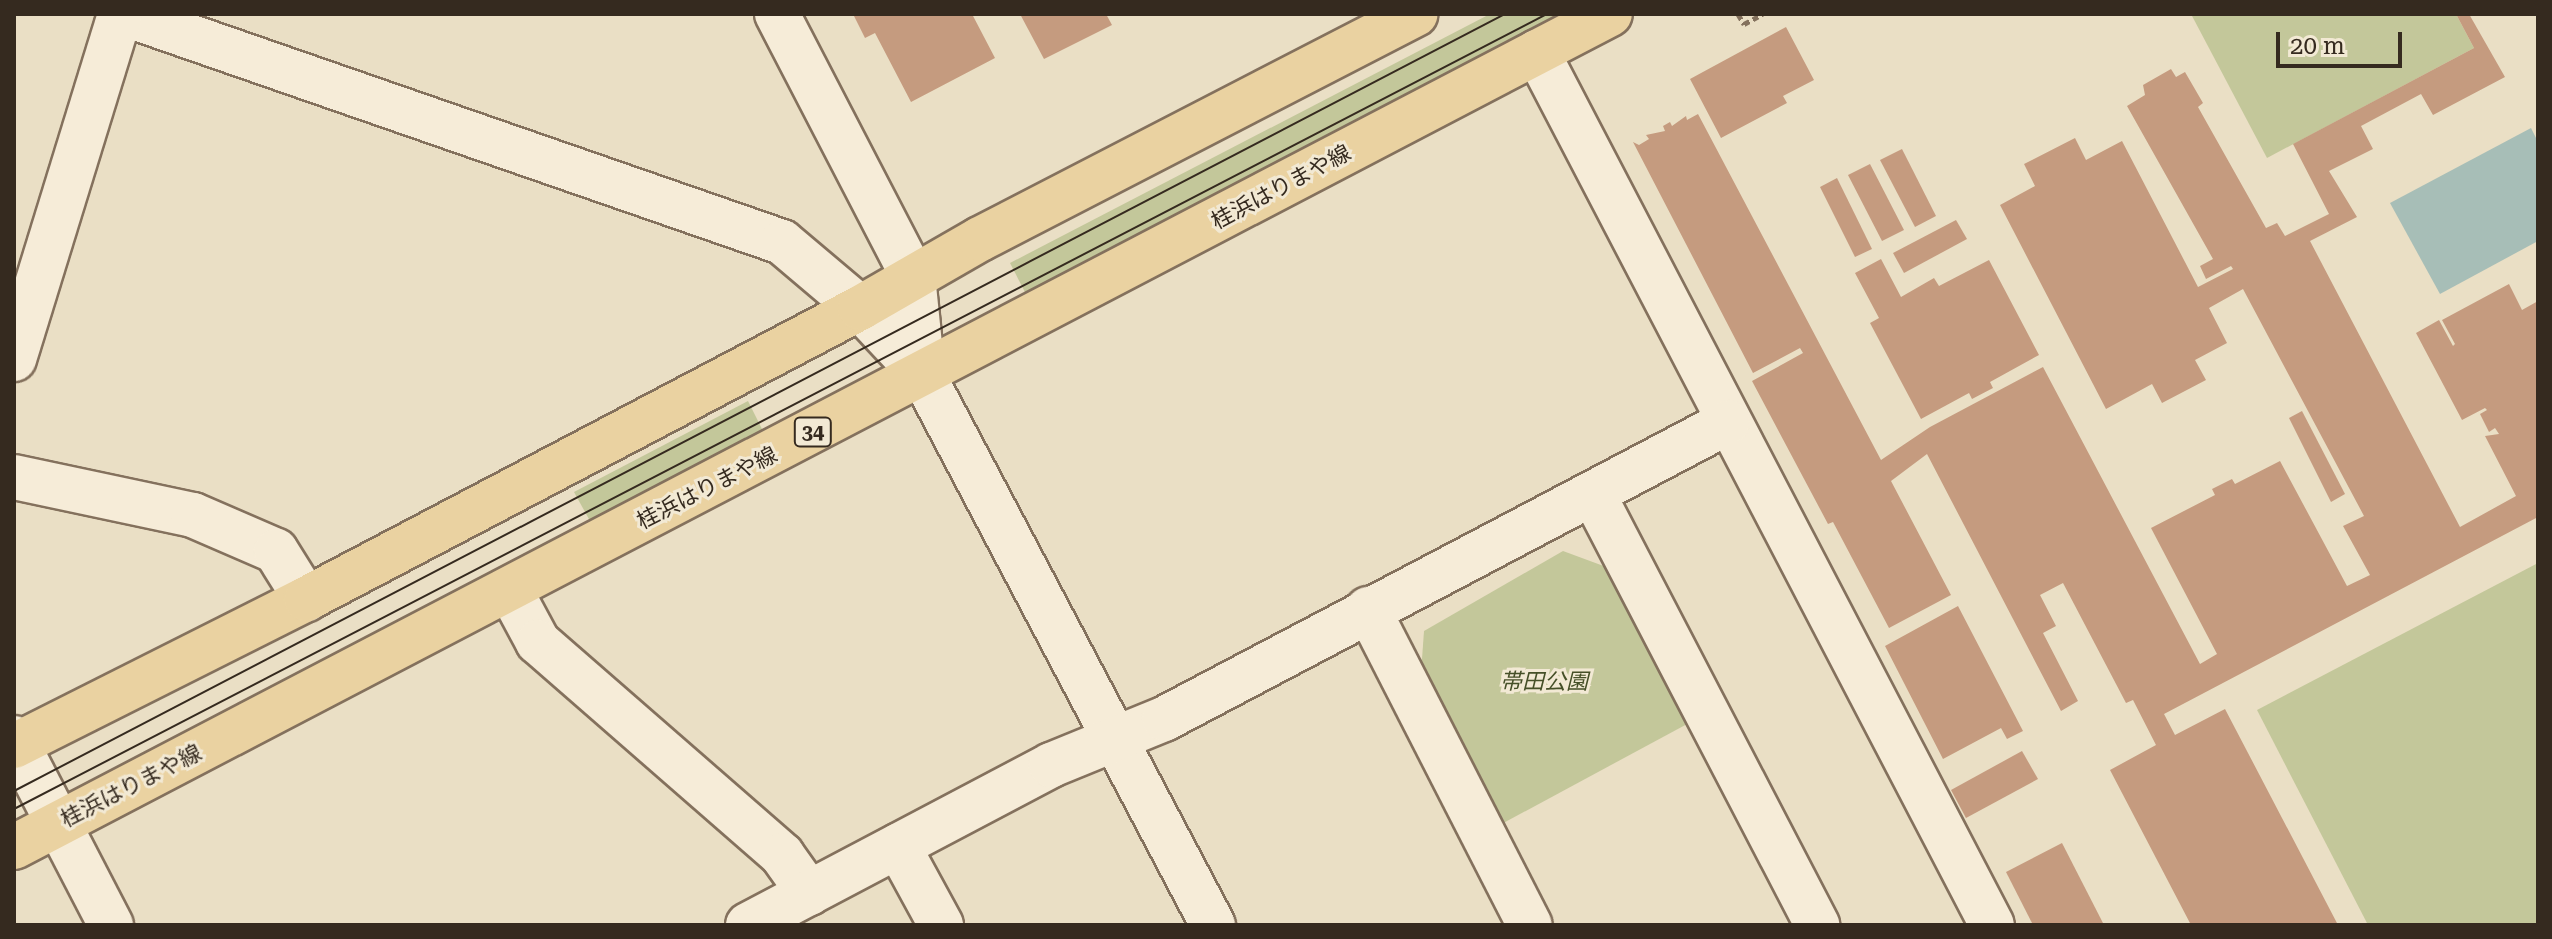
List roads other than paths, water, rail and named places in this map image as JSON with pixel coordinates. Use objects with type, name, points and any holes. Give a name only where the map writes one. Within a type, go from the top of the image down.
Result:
[{"type":"main road","points":[[15,743],[306,599],[860,308],[913,276],[1415,14]]},
{"type":"main road","name":"桂浜はりまや線","points":[[14,847],[1610,14]]},
{"type":"street","points":[[14,359],[122,14],[782,242],[860,308],[923,375],[1213,925]]},
{"type":"street","points":[[777,14],[913,276],[923,375]]},
{"type":"street","points":[[1537,52],[1992,925]]},
{"type":"street","points":[[748,925],[1051,765],[1164,719],[1728,422]]},
{"type":"street","points":[[14,477],[193,515],[276,551],[306,599]]},
{"type":"street","points":[[1593,494],[1817,925]]},
{"type":"street","points":[[510,590],[538,642],[782,855],[809,893]]},
{"type":"street","points":[[1368,609],[1530,925]]},
{"type":"street","points":[[15,743],[111,925]]},
{"type":"street","points":[[898,846],[941,925]]},
{"type":"water","points":[[2531,128],[2538,142],[2538,241],[2440,294],[2390,203]]},
{"type":"tram line","points":[[14,791],[1505,14]]},
{"type":"tram line","points":[[14,809],[1547,14]]},
{"type":"park label","name":"帯田公園","points":[[1544,682]]}]
